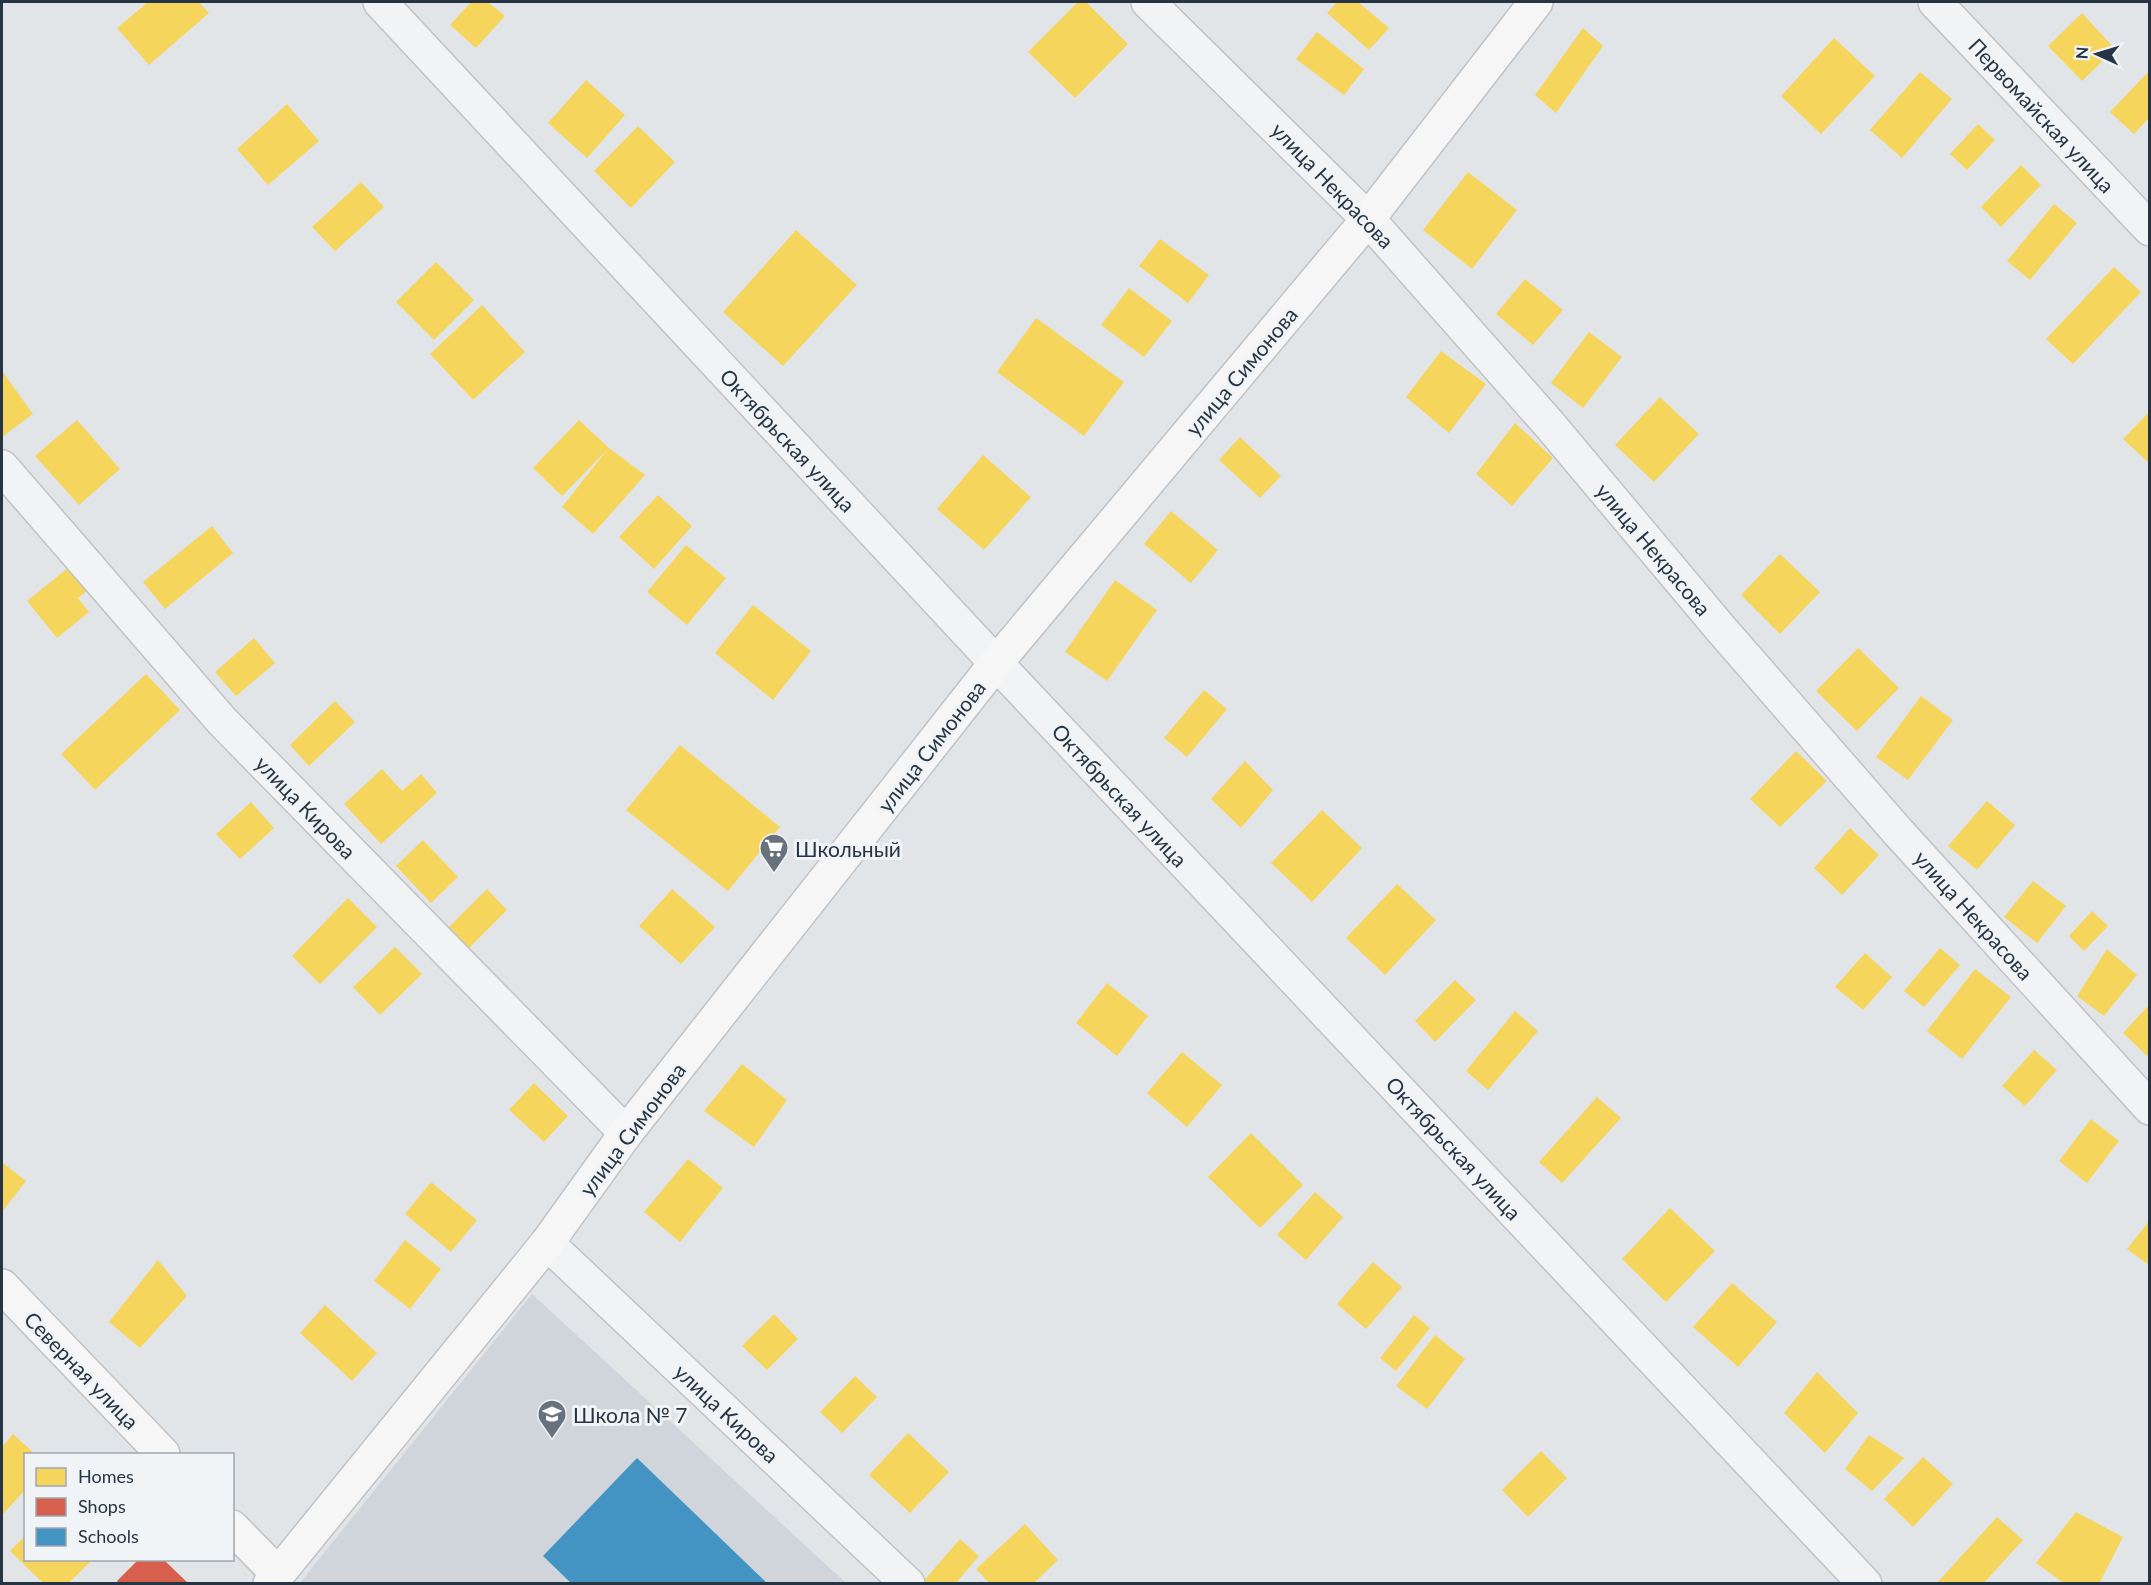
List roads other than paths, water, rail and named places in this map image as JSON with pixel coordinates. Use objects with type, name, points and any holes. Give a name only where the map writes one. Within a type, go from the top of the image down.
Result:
[{"type":"street","name":"Октябрьская улица","points":[[380,2],[996,663],[1865,1584]]},
{"type":"street","name":"улица Некрасова","points":[[1148,2],[1368,219],[1549,424],[1721,629],[1892,825],[2150,1108]]},
{"type":"street","name":"улица Симонова","points":[[274,1579],[547,1243],[626,1133],[996,663],[1368,219],[1536,2]]},
{"type":"street","name":"Первомайская улица","points":[[1935,2],[2150,230]]},
{"type":"street","name":"улица Кирова","points":[[2,467],[222,721],[626,1133]]},
{"type":"street","name":"улица Кирова","points":[[547,1243],[908,1584]]},
{"type":"street","name":"Северная улица","points":[[2,1286],[162,1453]]},
{"type":"street","points":[[234,1529],[274,1579]]},
{"type":"place","name":"Школьный","points":[[774,874]]},
{"type":"place","name":"Школа № 7","points":[[552,1440]]}]
